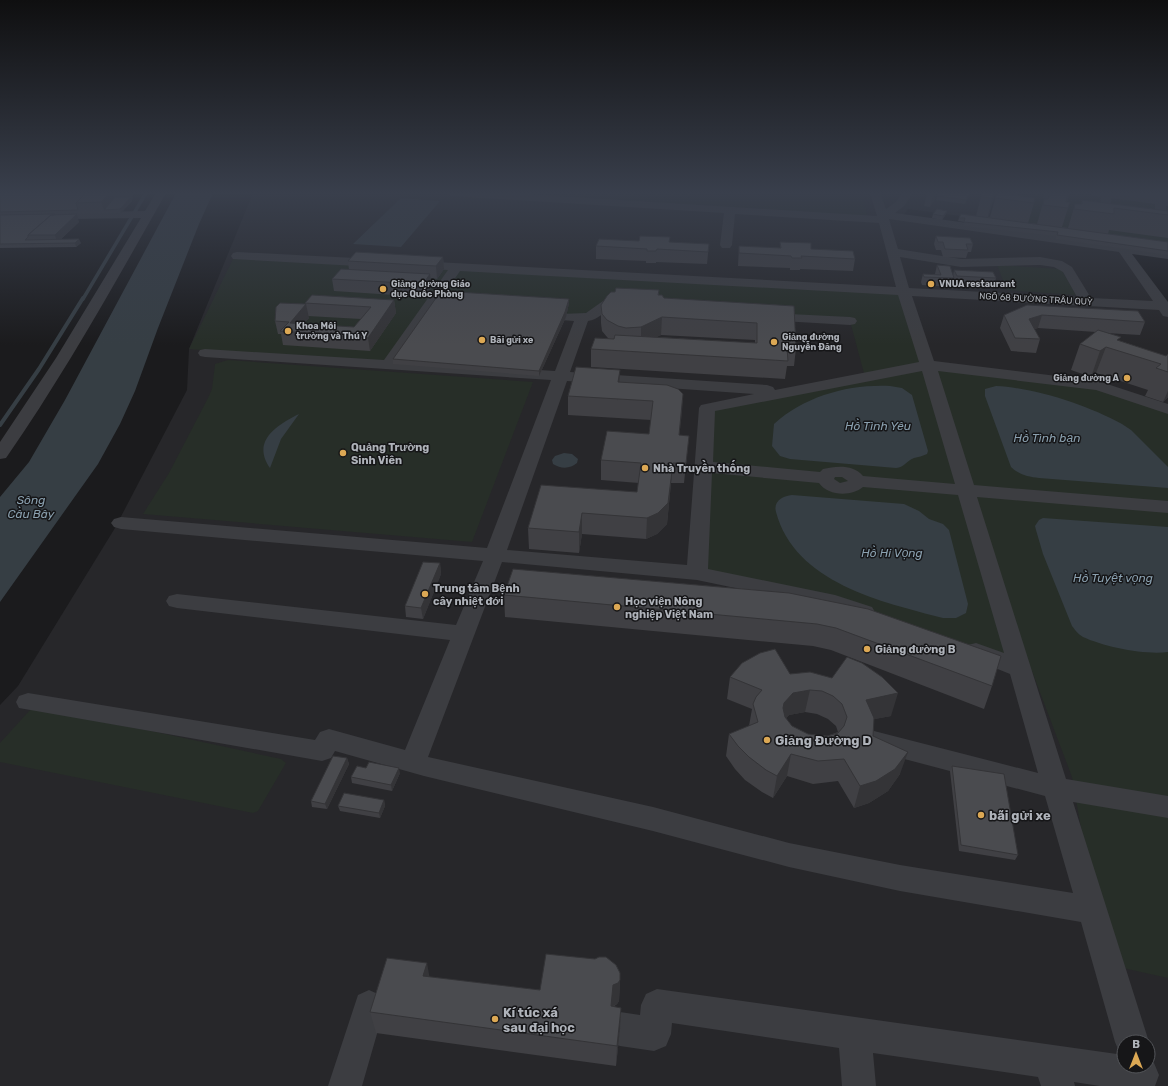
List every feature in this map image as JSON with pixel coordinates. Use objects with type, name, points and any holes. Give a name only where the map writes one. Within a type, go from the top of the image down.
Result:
[{"type":"street","points":[[0,454],[54,375],[129,244]]},
{"type":"street","points":[[891,244],[904,292],[928,365],[1130,1034]]},
{"type":"street","points":[[1082,244],[1168,255]]},
{"type":"street","points":[[1123,249],[1155,285],[1166,308]]},
{"type":"street","points":[[894,252],[961,263],[1040,261],[1058,264],[1068,270],[1086,301]]},
{"type":"street","points":[[238,256],[387,264]]},
{"type":"street","name":"NGÕ 68 ĐƯỜNG TRÂU QUỲ","points":[[402,264],[1086,301],[1166,308]]},
{"type":"street","points":[[388,365],[457,267]]},
{"type":"street","points":[[413,763],[495,555],[560,376],[574,317],[595,315],[608,304],[640,294],[644,277]]},
{"type":"street","points":[[759,316],[850,321]]},
{"type":"street","points":[[205,353],[795,391]]},
{"type":"street","points":[[696,573],[707,408],[928,365],[1098,386],[1168,408]]},
{"type":"street","points":[[703,467],[825,478],[829,473],[839,471],[851,474],[857,480],[1168,506]]},
{"type":"street","points":[[121,523],[696,573],[835,602],[886,619]]},
{"type":"street","points":[[177,601],[464,634]]},
{"type":"street","points":[[958,644],[1020,669]]},
{"type":"street","points":[[28,702],[322,751],[329,739],[413,763],[598,806],[789,855],[900,878],[1092,910]]},
{"type":"street","points":[[874,740],[1056,788],[1168,807]]},
{"type":"street","points":[[620,1029],[654,1034],[657,1005],[855,1034],[1055,1074],[1142,1076]]},
{"type":"street","points":[[346,1086],[369,1006]]},
{"type":"street","points":[[855,1034],[859,1086]]},
{"type":"shaded area","name":"Học viện Nông nghiệp Việt Nam","points":[[232,244],[1089,244],[1119,248],[1168,313],[1168,1086],[0,1086],[0,705],[18,686],[115,528],[187,390],[189,349]]},
{"type":"shaded area","points":[[235,255],[903,291],[928,365],[1098,386],[1168,409],[1168,978],[1105,964],[1072,777],[1032,671],[697,573],[707,408],[865,377],[850,321],[600,310],[566,317],[569,303],[393,364],[189,349]]},
{"type":"shaded area","points":[[997,265],[1061,269],[1076,295],[1007,290]]},
{"type":"shaded area","name":"Quảng Trường Sinh Viên","points":[[228,360],[533,382],[472,542],[143,514],[169,473],[208,398],[212,389],[215,364]]},
{"type":"shaded area","points":[[31,709],[151,731],[281,759],[286,763],[258,811],[253,813],[0,762],[0,743]]},
{"type":"water","name":"Sông Cầu Bây","points":[[149,244],[191,244],[135,391],[120,424],[98,464],[0,602],[0,497],[29,462],[65,400]]},
{"type":"water","points":[[353,244],[404,244],[401,247]]},
{"type":"water","name":"Hồ Tình Yêu","points":[[890,386],[902,388],[912,395],[928,451],[927,454],[914,458],[896,468],[790,459],[780,456],[772,446],[774,424],[799,406],[814,399],[843,390],[859,387]]},
{"type":"water","name":"Hồ Tình bạn","points":[[996,386],[1028,390],[1061,399],[1093,410],[1122,424],[1131,430],[1168,467],[1168,488],[1039,478],[1017,472],[1011,467],[985,396],[985,389]]},
{"type":"water","points":[[299,414],[281,439],[270,468],[263,450],[265,442],[275,429]]},
{"type":"water","points":[[564,453],[572,454],[578,459],[577,463],[565,468],[553,464],[552,460],[555,456]]},
{"type":"water","name":"Hồ Hi Vọng","points":[[792,495],[904,504],[919,511],[929,519],[943,524],[949,530],[968,604],[966,613],[956,618],[943,618],[919,612],[868,596],[844,586],[821,573],[802,556],[786,536],[776,512],[775,508],[777,502]]},
{"type":"water","name":"Hồ Tuyệt vọng","points":[[1043,518],[1168,527],[1168,652],[1158,653],[1136,651],[1113,647],[1092,641],[1083,637],[1077,632],[1072,626],[1043,554],[1035,526],[1039,520]]},
{"type":"building","points":[[597,244],[709,244],[708,252],[657,249],[656,251],[647,251],[647,249],[596,246]]},
{"type":"building","points":[[780,244],[811,244],[811,249],[853,251],[855,259],[801,256],[802,258],[792,258],[791,256],[739,253],[739,246],[781,248]]},
{"type":"building","points":[[943,244],[973,244],[966,244],[968,250],[945,249]]},
{"type":"building","points":[[1117,244],[1168,244],[1168,251]]},
{"type":"building","points":[[356,252],[443,257],[436,266],[348,261]]},
{"type":"building","points":[[937,265],[950,266],[954,278],[924,277],[923,274],[941,275]]},
{"type":"building","points":[[341,269],[430,274],[423,284],[332,279]]},
{"type":"building","points":[[954,270],[993,272],[996,278],[957,276]]},
{"type":"building","points":[[616,288],[659,290],[658,295],[662,295],[664,298],[794,306],[796,348],[787,348],[788,361],[591,349],[595,338],[614,339],[615,335],[757,343],[757,323],[662,317],[641,327],[626,328],[618,326],[607,320],[602,314],[601,305],[611,292],[615,292]]},
{"type":"building","name":"Bãi gửi xe","points":[[441,291],[569,299],[565,312],[539,371],[393,359]]},
{"type":"building","points":[[312,295],[394,300],[368,338],[280,331],[289,322],[275,321],[276,307],[280,303],[306,304],[290,323],[354,327],[371,307],[305,303]]},
{"type":"building","points":[[1027,305],[1138,311],[1145,322],[1042,315],[1029,319],[1040,339],[1015,338],[1004,315]]},
{"type":"building","points":[[1098,330],[1121,337],[1117,340],[1166,356],[1168,354],[1168,372],[1156,368],[1161,364],[1106,347],[1100,351],[1080,344]]},
{"type":"building","points":[[576,367],[620,370],[618,382],[667,385],[678,389],[683,394],[679,435],[689,436],[686,463],[673,463],[668,503],[658,513],[647,518],[582,513],[579,532],[528,528],[541,485],[637,492],[641,463],[601,460],[607,431],[649,434],[653,401],[568,396]]},
{"type":"building","points":[[423,562],[440,563],[421,608],[405,606]]},
{"type":"building","points":[[513,569],[789,593],[868,609],[1001,656],[992,686],[836,628],[817,624],[504,595]]},
{"type":"building","points":[[775,649],[790,674],[810,672],[832,678],[847,657],[862,663],[882,677],[898,693],[866,700],[874,718],[873,736],[908,752],[895,769],[876,781],[860,786],[844,759],[818,761],[791,754],[777,776],[766,770],[749,757],[729,734],[758,722],[753,704],[756,697],[762,690],[730,677],[742,663],[760,653]],"holes":[[[810,690],[822,691],[833,696],[842,704],[847,717],[844,726],[838,733],[827,736],[808,734],[792,726],[785,717],[783,708],[784,703],[793,693]]]},
{"type":"building","points":[[333,756],[347,758],[325,804],[311,801]]},
{"type":"building","points":[[369,762],[399,768],[391,785],[351,777],[357,766],[366,768]]},
{"type":"building","name":"bãi gửi xe","points":[[952,766],[1004,774],[1018,855],[961,845]]},
{"type":"building","points":[[344,793],[384,800],[379,813],[338,806]]},
{"type":"building","name":"Kí túc xá sau đại học","points":[[546,954],[595,959],[599,957],[606,957],[616,965],[620,973],[620,980],[618,983],[613,985],[611,1006],[621,1008],[617,1046],[370,1012],[387,958],[427,963],[423,976],[540,990]]},
{"type":"waterway","points":[[83,299],[116,244]]},
{"type":"waterway","points":[[0,425],[39,369],[83,298]]},
{"type":"place","name":"VNUA restaurant","points":[[931,284]]},
{"type":"place","name":"Giảng đường Giáo dục Quốc Phòng","points":[[383,289]]},
{"type":"place","name":"Khoa Môi trường và Thú Y","points":[[288,331]]},
{"type":"place","name":"Bãi gửi xe","points":[[482,340]]},
{"type":"place","name":"Giảng đường Nguyễn Đăng","points":[[774,342]]},
{"type":"place","name":"Giảng đường A","points":[[1127,378]]},
{"type":"place","name":"Quảng Trường Sinh Viên","points":[[343,453]]},
{"type":"place","name":"Nhà Truyền thống","points":[[645,468]]},
{"type":"place","name":"Trung tâm Bệnh cây nhiệt đới","points":[[425,594]]},
{"type":"place","name":"Học viện Nông nghiệp Việt Nam","points":[[617,607]]},
{"type":"place","name":"Giảng đường B","points":[[867,649]]},
{"type":"place","name":"Giảng Đường D","points":[[767,740]]},
{"type":"place","name":"bãi gửi xe","points":[[981,815]]},
{"type":"place","name":"Kí túc xá sau đại học","points":[[495,1019]]}]
